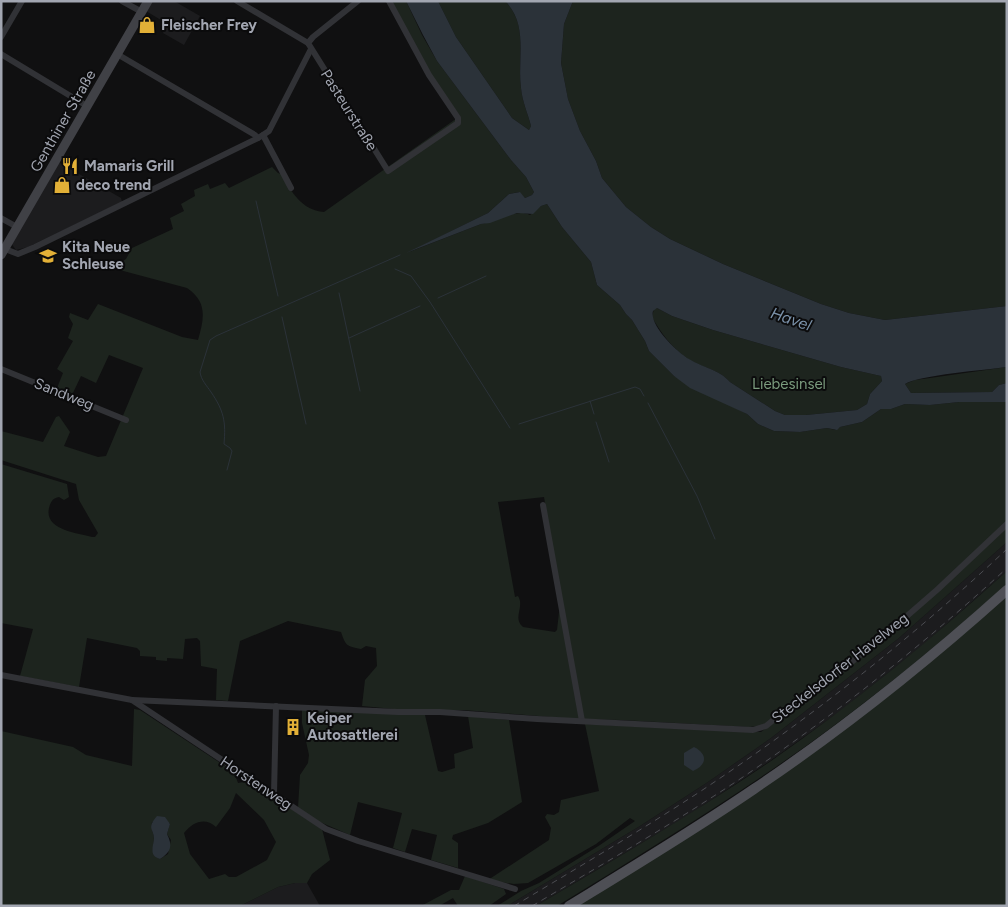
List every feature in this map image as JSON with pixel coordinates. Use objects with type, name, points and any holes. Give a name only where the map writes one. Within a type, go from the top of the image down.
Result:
[{"type":"main road","name":"Genthiner Straße","points":[[3,252],[148,1]]},
{"type":"main road","points":[[569,906],[707,820],[790,764],[894,686],[1007,590]]},
{"type":"street","points":[[1,37],[22,1]]},
{"type":"street","points":[[122,1],[142,12]]},
{"type":"street","points":[[237,1],[309,46]]},
{"type":"street","points":[[3,252],[18,254],[35,247],[261,137],[269,131],[313,37],[358,1]]},
{"type":"street","name":"Pasteurstraße","points":[[309,46],[386,171],[391,171],[459,121],[428,75],[389,1]]},
{"type":"street","points":[[1,54],[88,106]]},
{"type":"street","points":[[118,54],[261,137],[290,188]]},
{"type":"street","points":[[1,218],[17,227]]},
{"type":"street","name":"Sandweg","points":[[1,369],[126,420]]},
{"type":"street","points":[[543,505],[582,721]]},
{"type":"street","name":"Steckelsdorfer Havelweg","points":[[132,700],[398,712],[440,712],[753,730],[766,726],[804,695],[837,674],[938,589],[1007,524]]},
{"type":"street","name":"Horstenweg","points":[[1,675],[132,700],[326,829],[358,841],[514,889]]},
{"type":"street","points":[[274,794],[276,706]]},
{"type":"shaded area","points":[[151,1],[174,1],[200,16],[184,45],[163,33],[166,27],[169,29],[171,26],[146,11]]},
{"type":"shaded area","points":[[58,162],[121,198],[122,202],[28,247],[16,250],[11,243]]},
{"type":"shaded area","points":[[1007,542],[1007,571],[923,645],[842,710],[689,815],[536,906],[507,906],[640,826],[771,738],[899,638]]},
{"type":"shaded area","points":[[295,883],[307,883],[320,906],[240,906],[278,887]]},
{"type":"green space","points":[[390,1],[406,1],[437,61],[511,160],[526,177],[534,192],[525,198],[519,192],[509,194],[488,213],[409,252],[512,214],[524,213],[530,215],[541,206],[547,204],[562,227],[591,262],[597,285],[620,305],[632,320],[649,351],[674,376],[747,414],[758,424],[774,431],[800,432],[827,428],[835,430],[862,422],[881,409],[891,409],[905,404],[1007,402],[1007,542],[899,638],[771,738],[640,826],[507,906],[497,906],[521,891],[539,883],[635,821],[630,818],[596,844],[528,883],[514,884],[488,880],[549,840],[551,828],[545,817],[547,814],[554,815],[559,812],[561,800],[599,791],[585,724],[761,732],[802,699],[831,682],[892,632],[767,723],[749,727],[575,719],[463,710],[404,710],[362,706],[365,680],[377,666],[376,648],[366,646],[361,649],[352,647],[347,645],[341,632],[288,621],[240,641],[228,701],[216,700],[217,669],[201,666],[200,641],[197,638],[185,639],[183,659],[167,658],[167,661],[156,660],[156,657],[140,656],[140,651],[137,648],[87,638],[79,687],[20,676],[33,629],[1,623],[1,464],[67,484],[69,497],[64,500],[57,497],[51,503],[49,515],[52,521],[56,526],[78,534],[95,537],[98,533],[79,500],[76,484],[1,460],[1,431],[43,442],[56,417],[59,416],[70,432],[64,446],[98,457],[106,456],[143,368],[109,355],[96,383],[81,376],[72,395],[57,388],[63,373],[57,369],[73,341],[68,338],[73,324],[69,317],[70,313],[88,320],[98,304],[182,337],[198,340],[203,311],[194,293],[187,288],[114,267],[126,259],[132,248],[173,229],[170,218],[184,211],[181,204],[195,196],[194,190],[208,184],[210,189],[225,183],[229,188],[272,167],[281,174],[293,193],[303,204],[316,211],[324,212],[460,116],[432,77]],"holes":[[[544,497],[561,595],[557,630],[555,632],[523,627],[520,624],[518,616],[520,600],[518,596],[515,597],[498,502]]]},
{"type":"green space","points":[[438,1],[505,1],[512,10],[520,31],[521,88],[531,126],[529,130],[512,118],[456,37]]},
{"type":"green space","points":[[573,1],[1007,1],[1007,306],[885,320],[849,313],[821,304],[723,264],[670,239],[651,227],[626,207],[602,178],[596,161],[580,131],[568,99],[561,63],[564,24]]},
{"type":"green space","name":"Liebesinsel","points":[[657,308],[672,316],[713,330],[841,367],[881,376],[882,381],[870,394],[867,404],[857,410],[785,415],[775,411],[716,371],[693,362],[682,355],[667,340],[652,317],[654,309]]},
{"type":"green space","points":[[1007,367],[1007,383],[999,385],[992,392],[911,393],[905,384],[915,380]]},
{"type":"green space","points":[[1007,571],[1007,584],[983,605],[883,688],[806,746],[714,808],[557,906],[536,906],[684,817],[771,761],[892,670]]},
{"type":"green space","points":[[1007,594],[1007,906],[575,906],[706,824]]},
{"type":"green space","points":[[134,709],[140,710],[234,772],[238,783],[249,781],[322,829],[330,860],[312,874],[307,883],[295,883],[278,887],[240,906],[1,906],[1,731],[73,747],[86,755],[132,766]],"holes":[[[236,793],[264,820],[276,842],[267,860],[236,877],[229,877],[225,874],[209,879],[190,854],[184,833],[191,826],[199,822],[208,822],[216,827],[230,808]],[[152,822],[170,823],[167,834],[171,840],[168,854],[160,859],[153,853]]]},
{"type":"green space","points":[[302,710],[425,715],[438,771],[442,772],[455,768],[454,754],[473,748],[468,716],[509,720],[522,802],[488,823],[453,835],[452,839],[458,843],[458,868],[431,860],[437,835],[412,829],[405,852],[393,848],[402,813],[358,802],[350,835],[320,822],[298,808],[300,775],[308,763],[309,755],[302,723]]},
{"type":"green space","points":[[465,876],[504,889],[506,894],[489,906],[458,906],[453,898],[439,906],[421,906],[451,890],[459,890]]},
{"type":"water","name":"Havel","points":[[406,1],[438,1],[456,37],[512,118],[529,130],[531,126],[524,103],[520,77],[520,31],[512,10],[505,1],[573,1],[564,24],[561,63],[568,99],[580,131],[596,161],[602,178],[626,207],[670,239],[723,264],[821,304],[849,313],[885,320],[1007,306],[1007,367],[938,375],[905,384],[911,393],[992,392],[999,385],[1007,383],[1007,402],[905,404],[891,409],[881,409],[862,422],[840,427],[837,430],[827,428],[800,432],[774,431],[758,424],[747,414],[690,388],[674,376],[649,351],[632,320],[620,305],[597,285],[591,262],[562,227],[547,204],[541,206],[533,214],[517,213],[490,223],[481,224],[406,253],[488,213],[509,194],[520,192],[525,198],[534,192],[526,177],[511,160],[437,61]],"holes":[[[657,308],[672,316],[713,330],[841,367],[881,376],[882,381],[870,394],[867,404],[857,410],[785,415],[775,411],[716,371],[694,362],[678,351],[659,330],[653,317],[653,311]]]},
{"type":"water","points":[[694,747],[702,753],[704,759],[701,766],[693,771],[684,765],[684,753]]},
{"type":"water","points":[[157,816],[165,817],[170,824],[167,834],[170,848],[167,854],[160,859],[154,856],[153,853],[154,835],[151,828]]},
{"type":"waterway","points":[[256,201],[278,296]]},
{"type":"waterway","points":[[227,470],[232,451],[224,444],[225,429],[223,417],[219,405],[200,372],[210,340],[400,255]]},
{"type":"waterway","points":[[395,269],[411,276],[430,302],[510,428]]},
{"type":"waterway","points":[[438,298],[486,276]]},
{"type":"waterway","points":[[339,293],[360,391]]},
{"type":"waterway","points":[[349,338],[420,306]]},
{"type":"waterway","points":[[282,317],[306,424]]},
{"type":"waterway","points":[[519,424],[635,387],[640,389],[644,396]]},
{"type":"waterway","points":[[590,401],[594,414]]},
{"type":"waterway","points":[[648,403],[697,496],[715,539]]},
{"type":"waterway","points":[[596,422],[609,462]]},
{"type":"railway","points":[[514,906],[678,806],[741,764],[897,646],[1007,549]]},
{"type":"railway","points":[[532,906],[691,811],[778,753],[912,651],[1007,568]]},
{"type":"place","name":"Fleischer Frey","points":[[147,25]]},
{"type":"place","name":"Mamaris Grill","points":[[70,166]]},
{"type":"place","name":"deco trend","points":[[62,185]]},
{"type":"place","name":"Kita Neue Schleuse","points":[[48,256]]},
{"type":"place","name":"Keiper Autosattlerei","points":[[293,727]]}]
